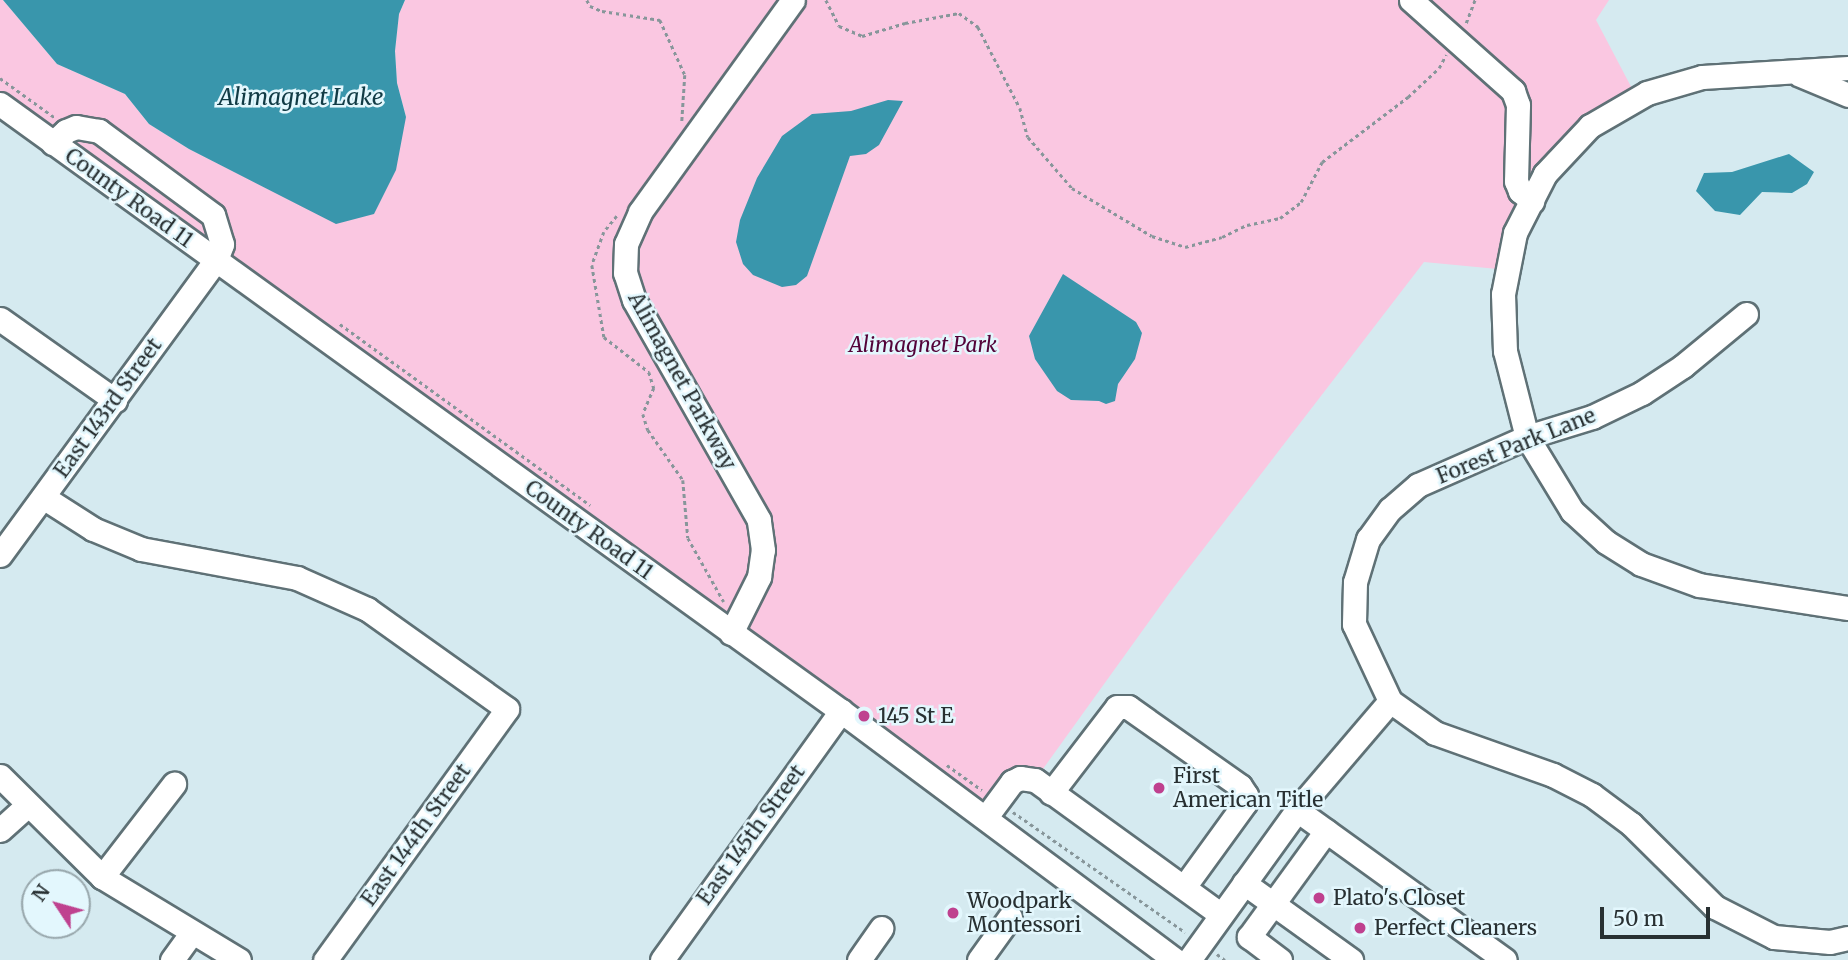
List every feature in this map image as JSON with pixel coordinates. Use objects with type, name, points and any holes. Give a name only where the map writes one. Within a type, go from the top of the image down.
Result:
[{"type":"street","name":"Alimagnet Parkway","points":[[731,616],[759,578],[763,550],[759,520],[634,300],[625,273],[626,244],[640,212],[793,0]]},
{"type":"street","points":[[1411,0],[1513,92],[1518,105],[1516,181],[1520,191],[1532,201]]},
{"type":"street","points":[[1848,68],[1702,77],[1647,93],[1590,126],[1545,174],[1515,233],[1503,294],[1506,351],[1527,437],[1572,511],[1606,542],[1641,564],[1699,585],[1848,608]]},
{"type":"street","points":[[1787,71],[1848,95]]},
{"type":"street","name":"County Road 11","points":[[0,104],[62,136],[216,260],[731,616],[841,711],[992,809],[1175,960]]},
{"type":"street","points":[[62,136],[99,131],[214,215],[222,240],[216,260]]},
{"type":"street","name":"East 143rd Street","points":[[0,555],[216,260]]},
{"type":"street","name":"Forest Park Lane","points":[[1390,701],[1354,624],[1355,582],[1368,539],[1390,509],[1418,485],[1527,437],[1592,417],[1642,393],[1684,366],[1746,314]]},
{"type":"street","points":[[0,319],[115,400]]},
{"type":"street","name":"East 144th Street","points":[[43,498],[93,529],[141,549],[297,578],[367,608],[508,709],[326,960]]},
{"type":"street","points":[[1194,951],[1297,810],[1390,701],[1435,733],[1553,775],[1592,795],[1631,824],[1714,907],[1774,937],[1830,942],[1848,938]]},
{"type":"street","points":[[1052,793],[1117,707],[1128,708],[1240,786],[1245,795],[1245,803],[1184,887]]},
{"type":"street","name":"East 145th Street","points":[[673,956],[841,711]]},
{"type":"street","points":[[0,776],[27,806],[102,877],[191,934],[239,960]]},
{"type":"street","points":[[992,809],[1012,782],[1020,778],[1035,780],[1220,915]]},
{"type":"street","points":[[102,877],[174,784]]},
{"type":"street","points":[[0,830],[27,806]]},
{"type":"street","points":[[1297,810],[1505,960]]},
{"type":"street","points":[[1280,960],[1249,937],[1326,831]]},
{"type":"street","points":[[1244,883],[1351,960]]},
{"type":"street","points":[[978,960],[1010,917]]},
{"type":"street","points":[[859,960],[881,928]]},
{"type":"street","points":[[172,960],[191,934]]},
{"type":"path","points":[[587,0],[590,6],[601,10],[660,20],[685,75],[686,100],[680,133]]},
{"type":"path","points":[[826,0],[839,26],[862,36],[905,23],[959,13],[978,27],[1020,108],[1028,137],[1072,188],[1152,236],[1185,247],[1222,237],[1247,225],[1280,218],[1301,202],[1322,162],[1408,97],[1438,68],[1457,39],[1475,0]]},
{"type":"path","points":[[0,78],[62,136]]},
{"type":"path","points":[[620,212],[604,232],[592,265],[604,337],[649,372],[654,388],[643,414],[648,430],[683,480],[688,538],[731,616]]},
{"type":"path","points":[[332,319],[600,512]]},
{"type":"path","points":[[712,593],[731,616]]},
{"type":"path","points":[[941,761],[992,809],[1194,951],[1225,960]]},
{"type":"green space","name":"Alimagnet Park","points":[[0,0],[3,0],[57,64],[125,94],[149,124],[189,149],[300,205],[406,117],[397,83],[395,51],[399,14],[405,0],[1609,0],[1596,20],[1637,98],[1545,174],[1508,270],[1424,262],[1171,591],[1035,780],[1020,778],[986,817],[0,104]]},
{"type":"water","name":"Alimagnet Lake","points":[[3,0],[405,0],[399,14],[395,51],[397,83],[406,117],[396,170],[374,214],[336,224],[189,149],[149,124],[125,94],[57,64]]},
{"type":"water","points":[[888,100],[903,101],[879,145],[866,154],[850,156],[807,276],[796,285],[782,287],[753,275],[743,264],[736,242],[740,220],[757,178],[782,136],[812,114],[851,111]]},
{"type":"water","points":[[1789,154],[1814,172],[1807,184],[1792,193],[1762,192],[1740,215],[1715,211],[1696,191],[1704,173],[1732,172]]},
{"type":"water","points":[[1063,274],[1136,322],[1142,333],[1135,359],[1118,384],[1115,401],[1106,404],[1099,401],[1071,400],[1057,391],[1035,359],[1029,336]]},
{"type":"place","name":"145 St E","points":[[864,716]]},
{"type":"place","name":"First American Title","points":[[1159,788]]},
{"type":"place","name":"Plato's Closet","points":[[1319,898]]},
{"type":"place","name":"Woodpark Montessori","points":[[953,913]]},
{"type":"place","name":"Perfect Cleaners","points":[[1360,928]]}]
